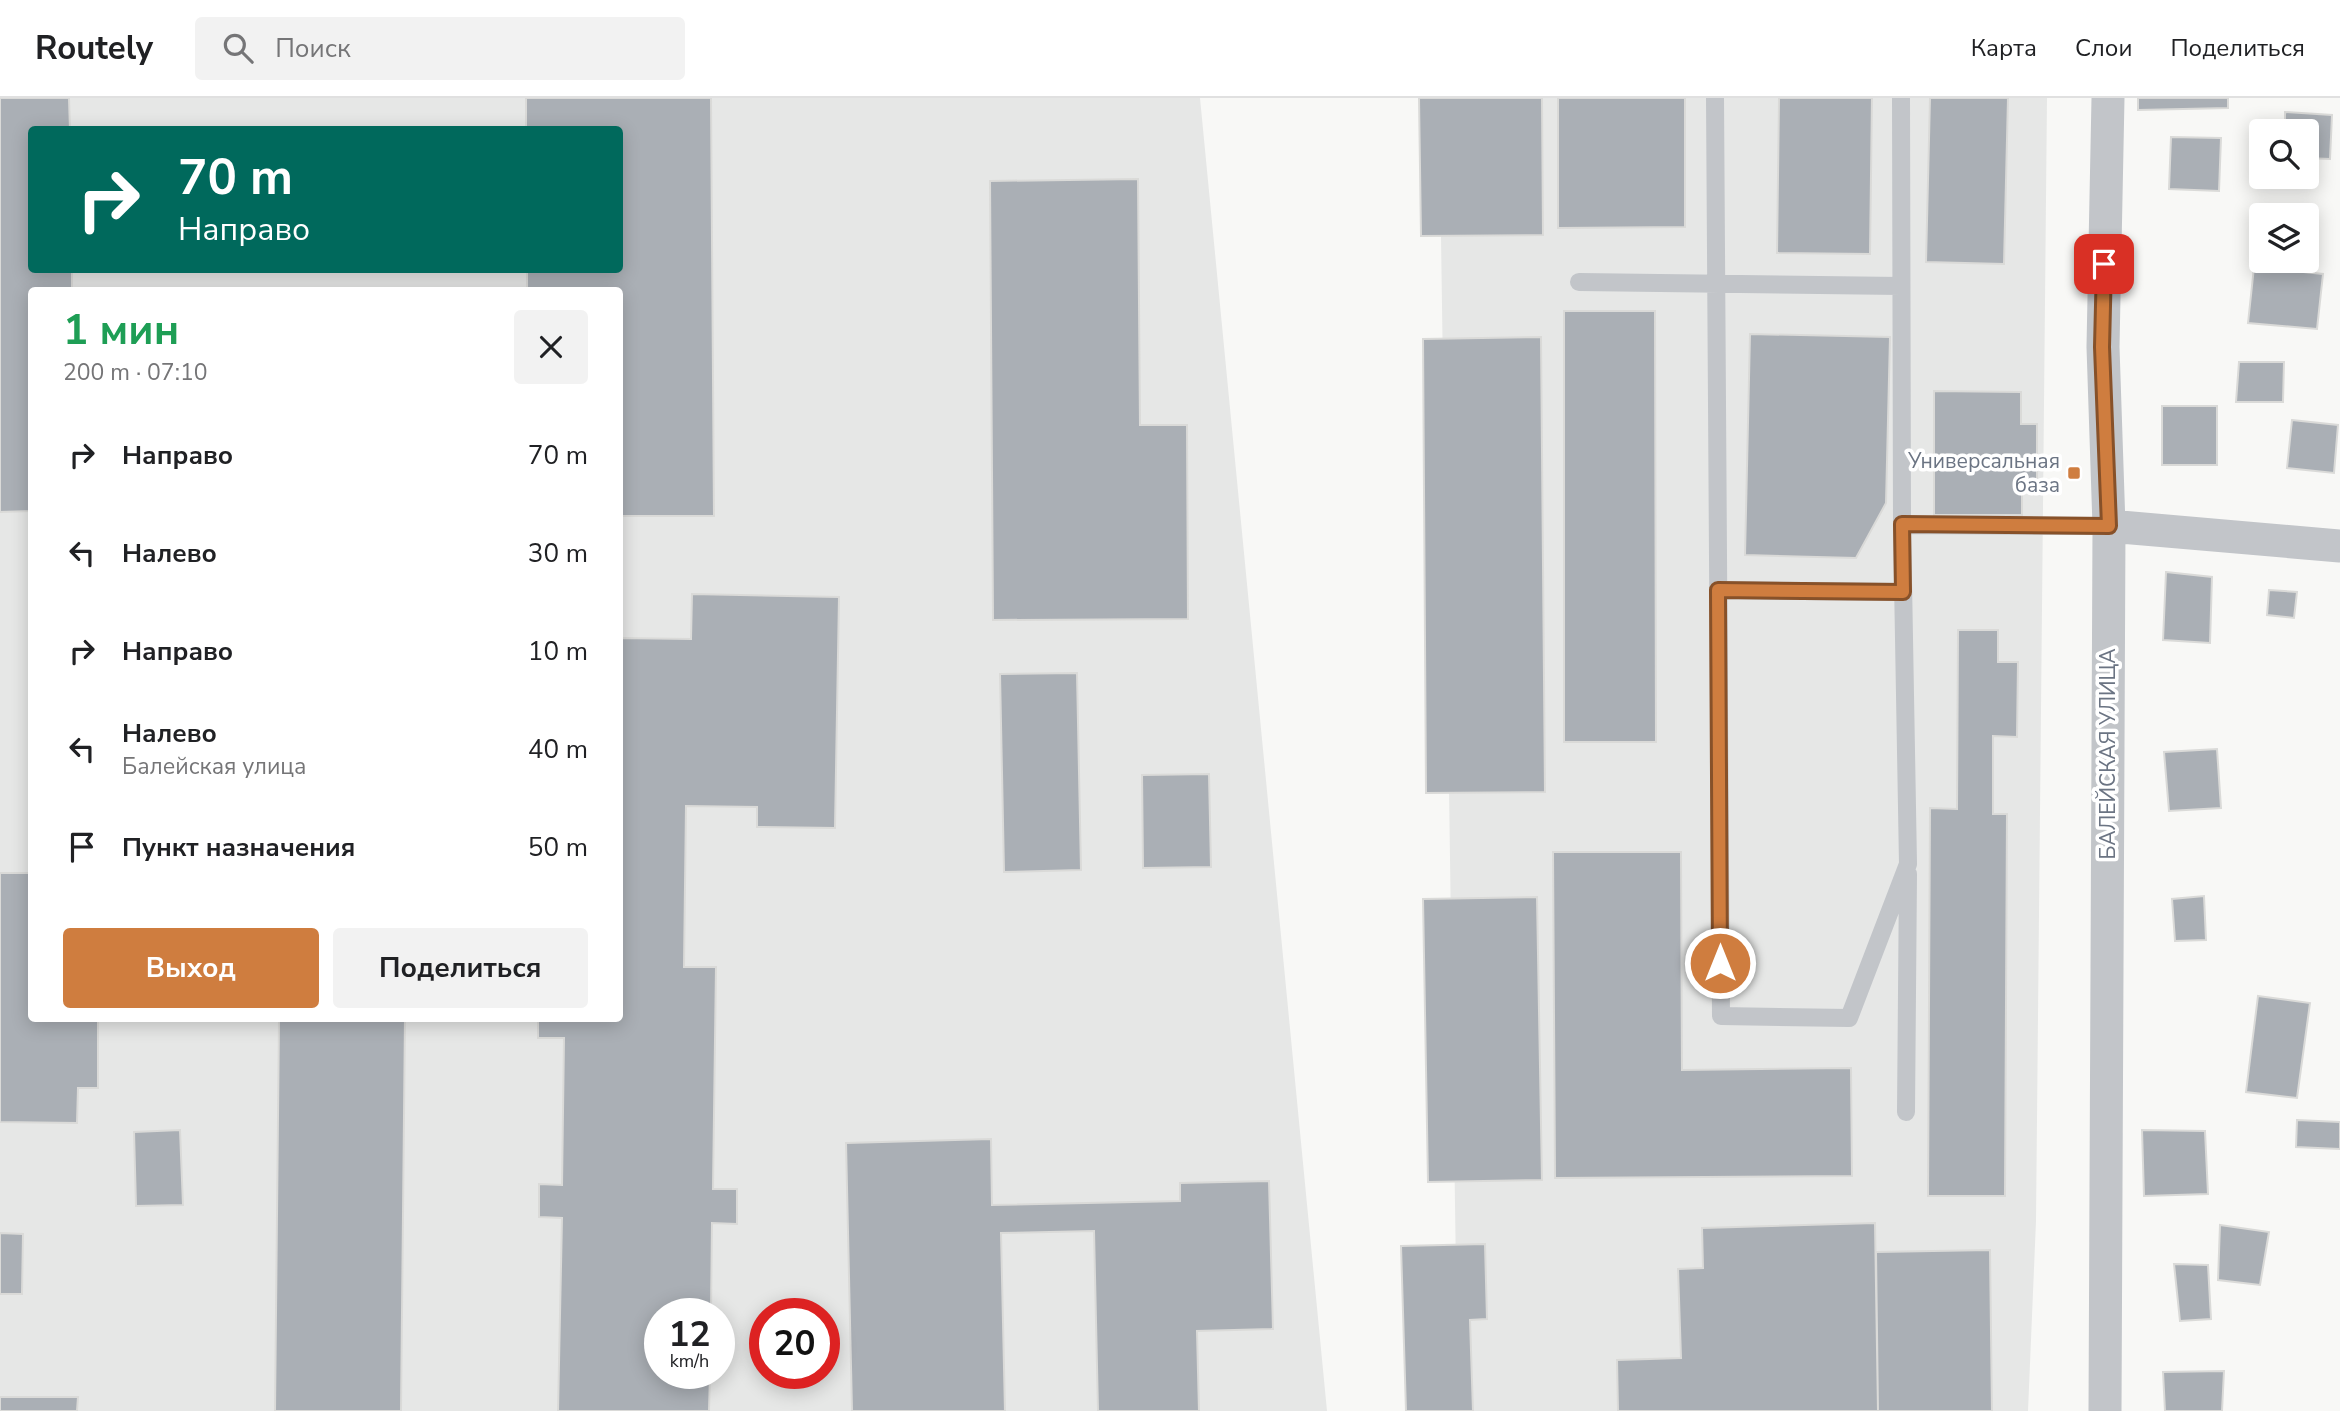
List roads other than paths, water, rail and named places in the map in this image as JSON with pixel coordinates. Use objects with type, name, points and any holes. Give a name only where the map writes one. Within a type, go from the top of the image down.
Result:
[{"type":"street","name":"БАЛЕЙСКАЯ УЛИЦА","points":[[2105,1411],[2109,526],[2102,347],[2108,98]]},
{"type":"street","points":[[2109,526],[2340,545]]},
{"type":"lane","points":[[1715,98],[1721,1016],[1849,1018],[1908,864]]},
{"type":"lane","points":[[1901,98],[1902,524],[1908,864],[1906,1112]]},
{"type":"lane","points":[[1579,282],[1901,286]]},
{"type":"lane","points":[[1902,524],[2109,526]]},
{"type":"lane","points":[[1718,590],[1903,592]]},
{"type":"place","name":"Универсальная база","points":[[2074,473]]}]
